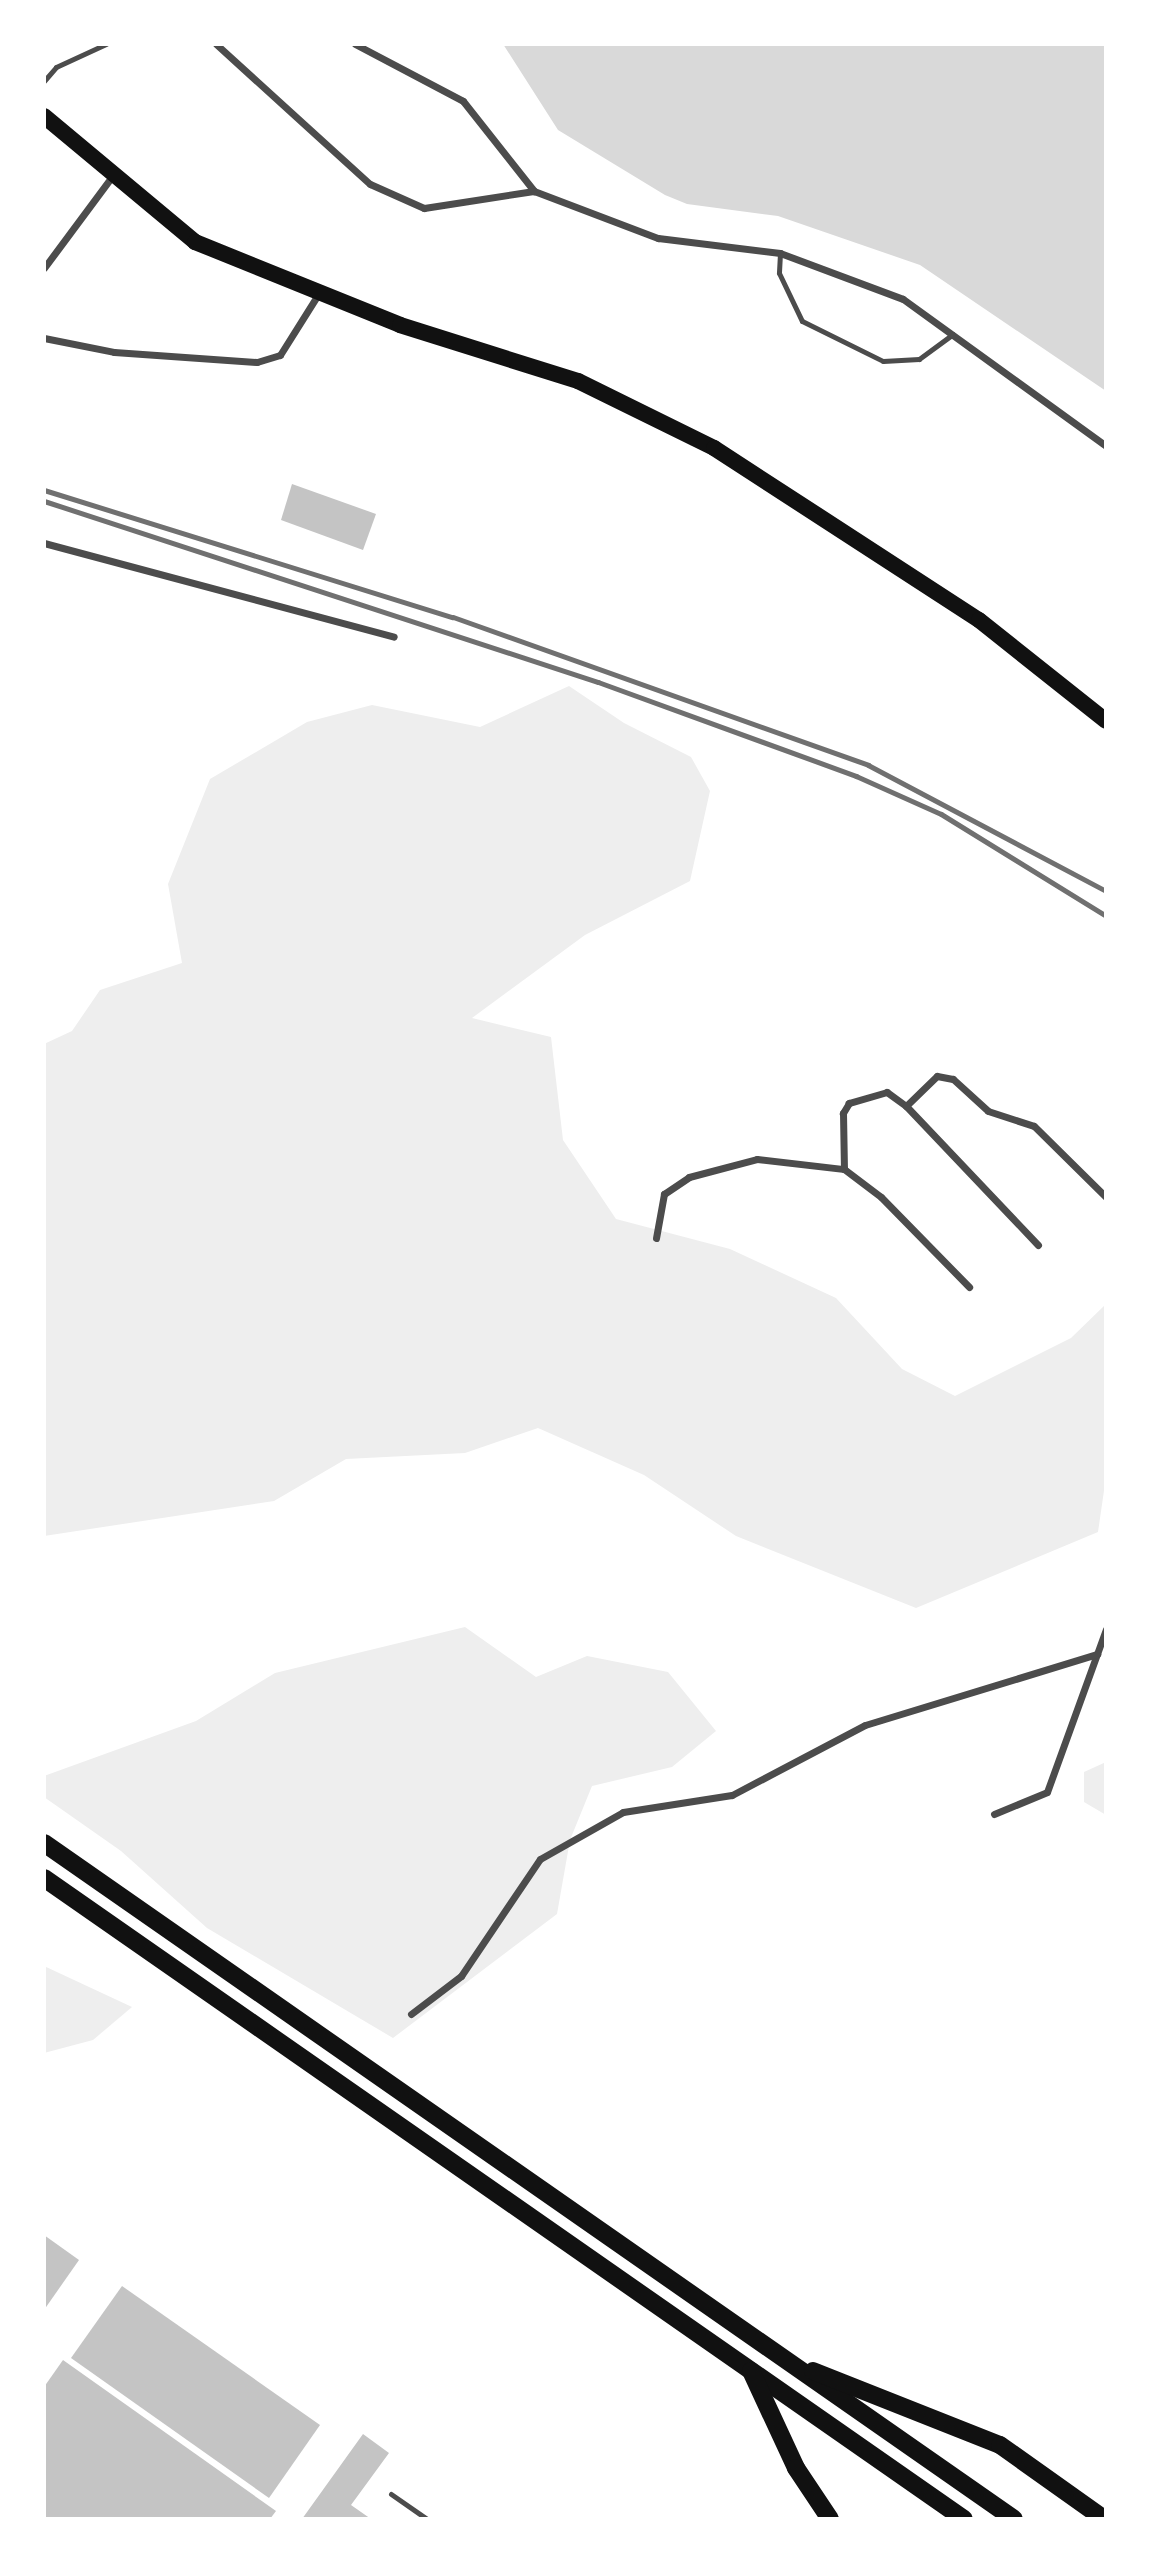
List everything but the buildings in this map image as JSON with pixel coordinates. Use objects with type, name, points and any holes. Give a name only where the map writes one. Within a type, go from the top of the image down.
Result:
[{"type":"highway","points":[[44,1843],[1014,2519]]},
{"type":"highway","points":[[44,1878],[964,2519]]},
{"type":"highway","points":[[788,2361],[1000,2445],[1104,2519]]},
{"type":"highway","points":[[751,2371],[796,2468],[830,2519]]},
{"type":"main road","points":[[44,116],[195,242],[400,326],[578,381],[714,448],[979,620],[1106,721]]},
{"type":"street","points":[[216,44],[370,184],[424,208],[534,191],[658,238],[780,253],[903,299],[1106,446]]},
{"type":"street","points":[[355,44],[463,101],[534,191]]},
{"type":"street","points":[[44,268],[114,174]]},
{"type":"street","points":[[44,338],[114,352],[257,362],[280,355],[319,292]]},
{"type":"street","points":[[44,543],[394,638]]},
{"type":"street","points":[[906,1106],[937,1076],[953,1079],[988,1111],[1034,1126],[1106,1197]]},
{"type":"street","points":[[844,1169],[843,1113],[849,1103],[887,1092],[906,1106],[1038,1245]]},
{"type":"street","points":[[656,1238],[664,1194],[689,1177],[757,1158],[844,1169],[881,1197],[969,1287]]},
{"type":"street","points":[[994,1814],[1047,1793],[1106,1629]]},
{"type":"street","points":[[411,2014],[461,1976],[540,1859],[623,1812],[732,1795],[865,1725],[1097,1654]]},
{"type":"lane","points":[[44,81],[56,67],[106,44]]},
{"type":"lane","points":[[780,253],[779,273],[802,321],[883,361],[919,359],[953,334]]},
{"type":"lane","points":[[391,2494],[427,2519]]},
{"type":"shaded area","points":[[503,44],[1106,44],[1106,391],[920,265],[778,216],[687,204],[665,195],[558,130]]},
{"type":"shaded area","points":[[569,686],[624,723],[691,757],[710,791],[690,881],[585,935],[472,1018],[551,1037],[563,1140],[616,1219],[730,1249],[836,1298],[902,1369],[955,1396],[1071,1338],[1106,1304],[1106,1477],[1098,1532],[916,1608],[736,1536],[644,1475],[538,1428],[465,1453],[346,1459],[274,1501],[44,1536],[44,1044],[72,1031],[100,990],[182,963],[168,884],[210,779],[307,722],[372,705],[480,727]]},
{"type":"shaded area","points":[[465,1627],[536,1677],[587,1656],[668,1672],[716,1731],[672,1767],[592,1786],[570,1840],[557,1914],[393,2038],[207,1928],[121,1851],[44,1797],[44,1776],[196,1721],[275,1673]]},
{"type":"shaded area","points":[[1106,1762],[1106,1815],[1084,1802],[1084,1772]]},
{"type":"shaded area","points":[[44,1966],[132,2007],[93,2040],[44,2053]]},
{"type":"railway","points":[[44,490],[453,617],[868,765],[1106,891]]},
{"type":"railway","points":[[44,501],[598,682],[856,776],[941,814],[1106,916]]}]
